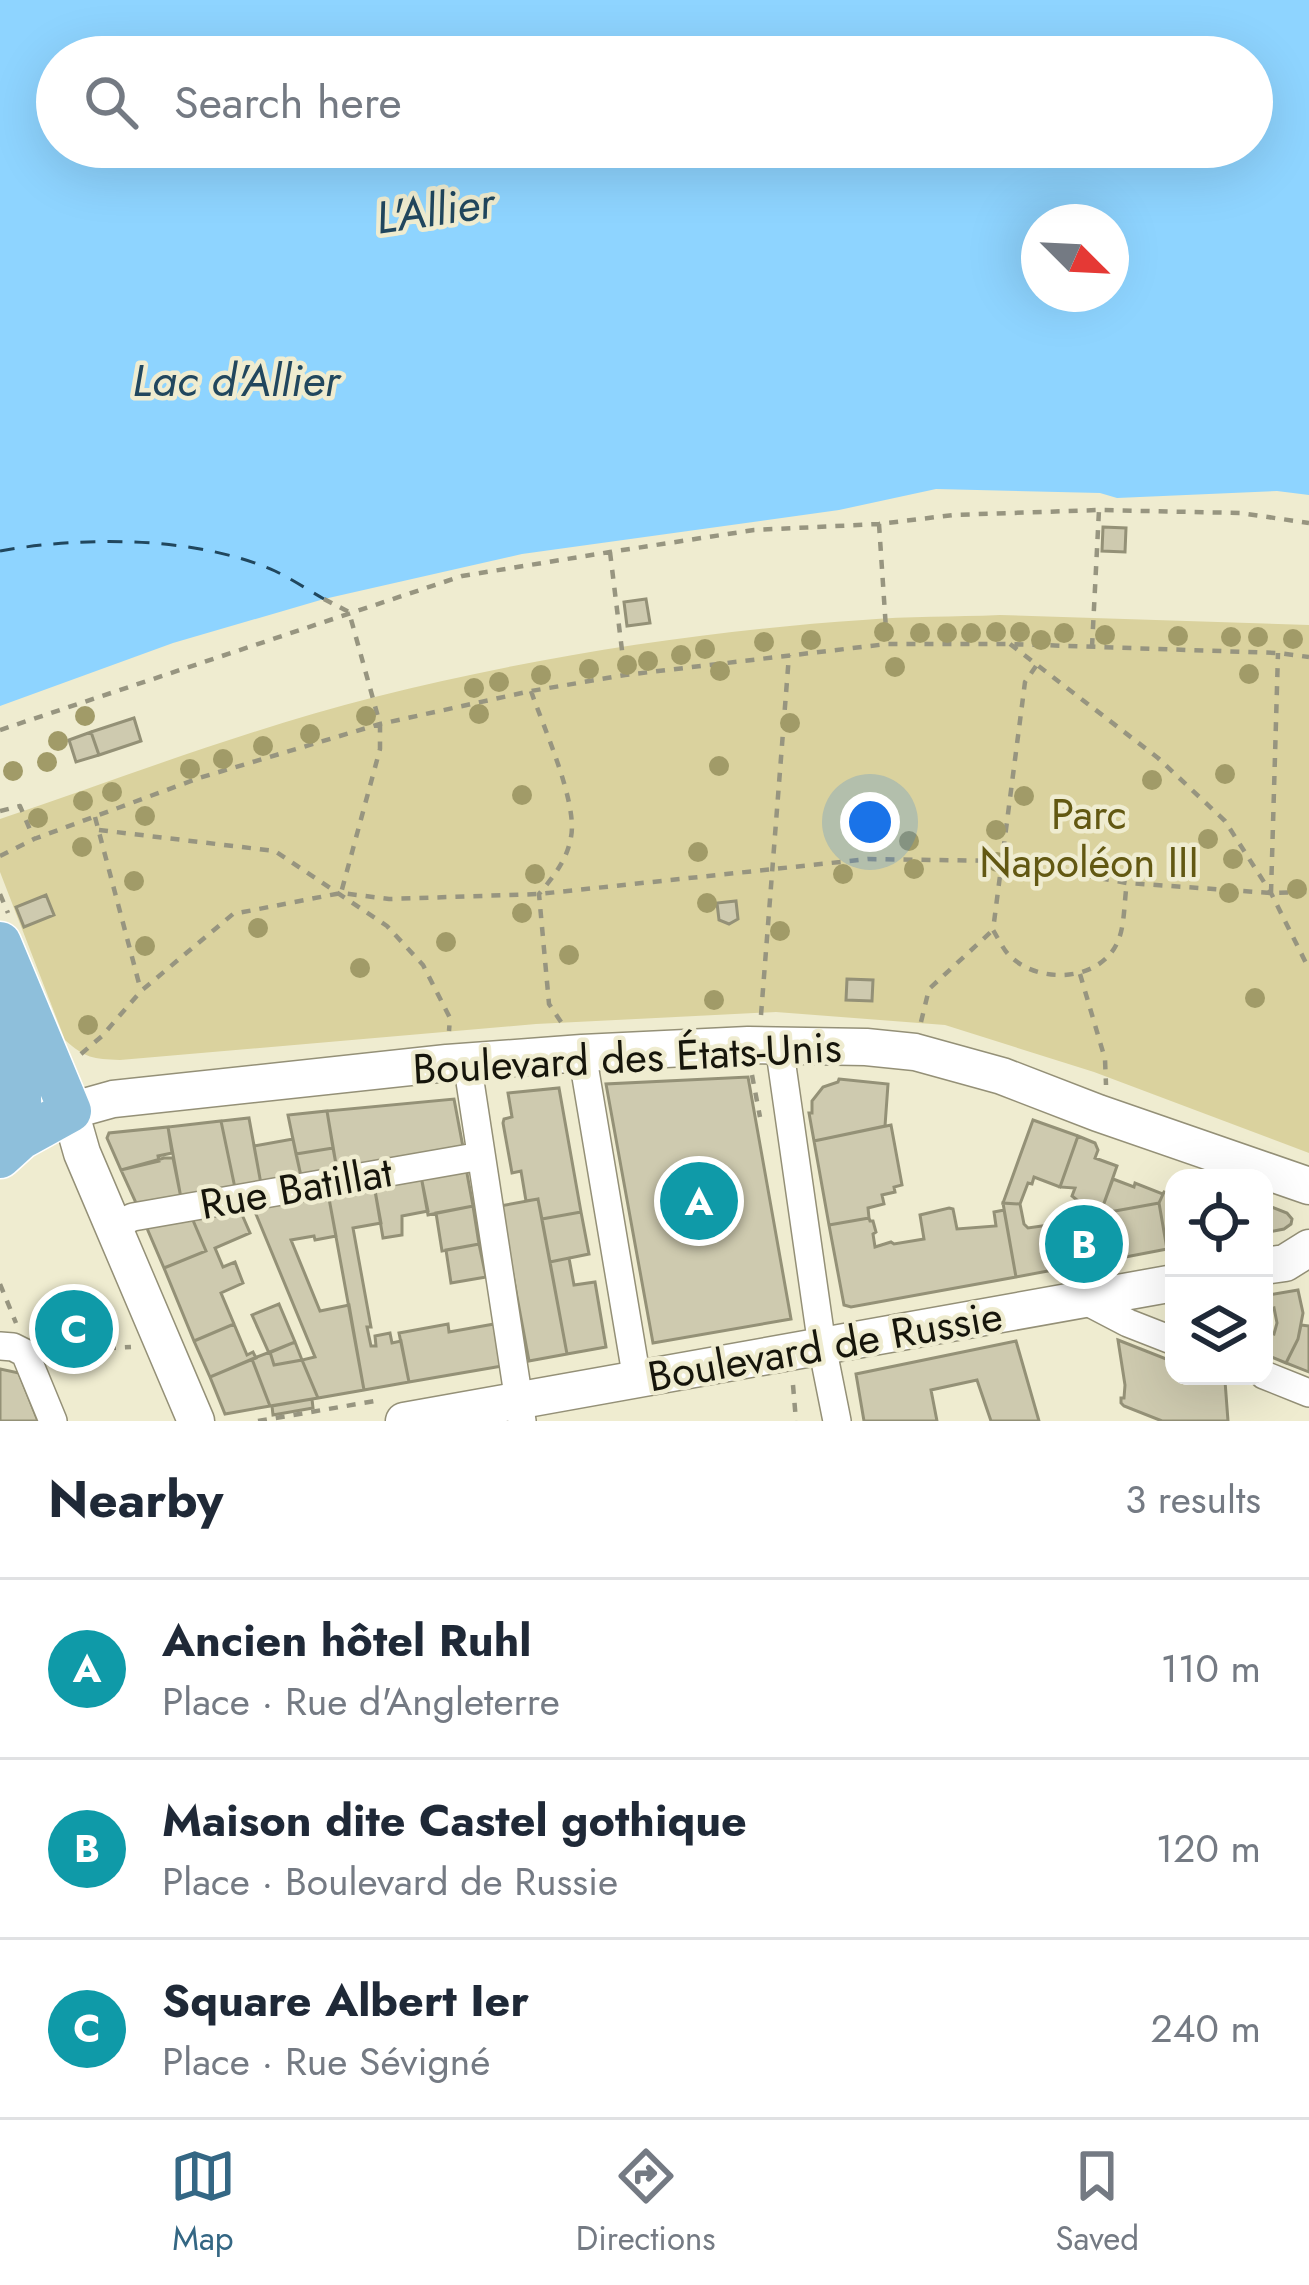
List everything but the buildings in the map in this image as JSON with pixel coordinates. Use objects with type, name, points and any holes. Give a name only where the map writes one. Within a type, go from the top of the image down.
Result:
[{"type":"main road","points":[[0,943],[70,1111],[82,1153],[196,1421]]},
{"type":"main road","points":[[0,1016],[19,1058],[70,1111]]},
{"type":"main road","name":"Boulevard des États-Unis","points":[[70,1111],[113,1099],[582,1053],[763,1045],[915,1052],[1002,1076],[1309,1186]]},
{"type":"main road","points":[[11,1147],[19,1058]]},
{"type":"main road","points":[[11,1147],[70,1111]]},
{"type":"main road","points":[[1273,1265],[1309,1248]]},
{"type":"main road","name":"Boulevard de Russie","points":[[404,1421],[521,1411],[637,1380],[1165,1284]]},
{"type":"street","points":[[763,1045],[808,1348],[837,1421]]},
{"type":"street","points":[[582,1053],[637,1380]]},
{"type":"street","points":[[457,1063],[481,1156],[521,1411]]},
{"type":"street","name":"Rue Batillat","points":[[113,1226],[133,1217],[481,1156]]},
{"type":"street","points":[[1082,1299],[1165,1337]]},
{"type":"street","points":[[13,1349],[53,1421]]},
{"type":"street","points":[[1273,1379],[1309,1393]]},
{"type":"path","points":[[0,730],[462,576],[610,552],[754,530],[953,515],[1099,510],[1240,513],[1309,523]]},
{"type":"path","points":[[1092,647],[1099,510]]},
{"type":"path","points":[[878,524],[887,644]]},
{"type":"path","points":[[610,552],[625,675]]},
{"type":"path","points":[[324,599],[350,612],[380,724],[380,749],[341,893]]},
{"type":"path","points":[[0,856],[34,838],[199,778],[380,724],[625,675],[887,644],[1010,644],[1309,657]]},
{"type":"path","points":[[1010,644],[1158,758],[1225,821],[1271,892],[1309,969]]},
{"type":"path","points":[[1271,892],[1278,653]]},
{"type":"path","points":[[763,1045],[747,1019],[761,1019],[789,656]]},
{"type":"path","points":[[920,1027],[929,989],[993,930],[1025,682],[1036,666]]},
{"type":"path","points":[[531,692],[573,814],[560,868],[539,894],[549,1004],[582,1053]]},
{"type":"path","points":[[0,811],[20,806],[34,838]]},
{"type":"path","points":[[94,815],[141,991]]},
{"type":"path","points":[[99,830],[275,850],[387,926],[423,965],[450,1018],[457,1063]]},
{"type":"path","points":[[76,1059],[141,991],[233,914],[341,893],[388,899],[539,894],[868,859],[1003,861],[1127,883],[1309,892]]},
{"type":"path","points":[[993,930],[1009,956],[1030,969],[1052,976],[1079,974],[1099,963],[1118,943],[1127,883]]},
{"type":"path","points":[[1079,974],[1105,1058],[1106,1092],[1098,1113]]},
{"type":"path","points":[[13,1349],[134,1347]]},
{"type":"path","points":[[796,1421],[793,1397],[808,1348]]},
{"type":"green space","name":"Parc Napoléon III","points":[[1000,615],[1309,625],[1309,1153],[1094,1072],[945,1025],[776,1012],[536,1024],[120,1060],[96,1058],[65,1040],[0,872],[0,819],[233,739],[375,697],[556,658],[678,639],[880,619]]},
{"type":"water","name":"Lac d'Allier","points":[[0,0],[1309,0],[1309,495],[1277,491],[1117,498],[1100,493],[936,489],[839,510],[522,554],[324,599],[173,643],[0,706]]},
{"type":"ferry route","points":[[0,551],[67,543],[176,545],[244,559],[324,599]]},
{"type":"place","name":"Ancien hôtel Ruhl","points":[[699,1201]]},
{"type":"place","name":"Maison dite Castel gothique","points":[[1084,1244]]},
{"type":"place","name":"Square Albert Ier","points":[[74,1329]]},
{"type":"water label","name":"L'Allier","points":[[435,210]]}]
